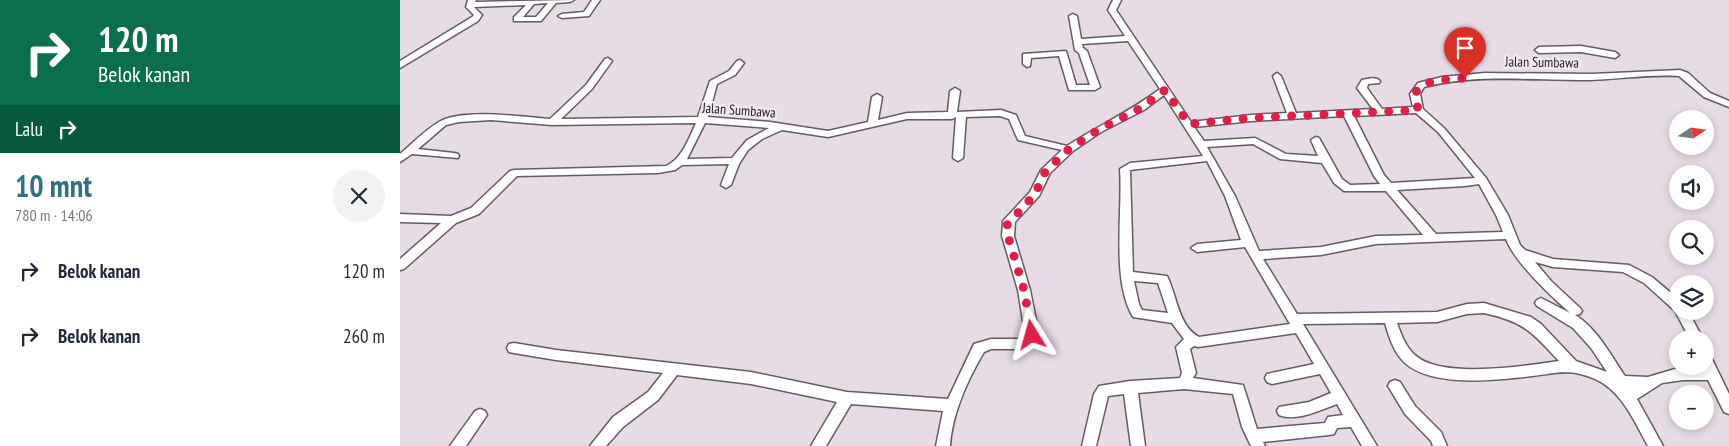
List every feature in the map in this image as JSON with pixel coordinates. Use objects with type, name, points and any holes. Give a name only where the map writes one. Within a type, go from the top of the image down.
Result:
[{"type":"street","points":[[529,1],[517,19],[538,19],[550,0]]},
{"type":"street","points":[[400,65],[475,19],[478,15],[471,3],[570,0]]},
{"type":"street","points":[[576,0],[561,17],[586,14],[596,0]]},
{"type":"street","points":[[1114,6],[1129,38],[1189,124],[1210,158],[1230,196],[1248,243],[1355,420],[1367,446]]},
{"type":"street","points":[[1027,64],[1026,56],[1076,53],[1078,46],[1073,16]]},
{"type":"street","points":[[1078,46],[1129,38]]},
{"type":"street","points":[[1063,53],[1072,88],[1095,87],[1083,51],[1078,46]]},
{"type":"street","points":[[1539,50],[1581,48],[1615,55]]},
{"type":"street","points":[[552,122],[589,87],[608,61]]},
{"type":"street","points":[[400,218],[452,220],[471,214],[514,173],[656,170],[672,167],[679,162],[708,107],[713,83],[732,73],[740,64]]},
{"type":"street","name":"Jalan Sumbawa","points":[[1418,110],[1415,94],[1421,85],[1447,80],[1522,74],[1590,77],[1680,73],[1691,80],[1707,95],[1729,104]]},
{"type":"street","points":[[1277,76],[1292,115]]},
{"type":"street","points":[[1376,81],[1365,82],[1362,88],[1379,111]]},
{"type":"street","points":[[943,446],[945,430],[953,406],[979,348],[991,344],[1023,344],[1032,335],[1024,290],[1008,236],[1007,225],[1035,194],[1045,172],[1069,149],[1098,130],[1141,108],[1165,90]]},
{"type":"street","points":[[954,91],[957,116],[958,158]]},
{"type":"street","points":[[872,124],[877,97]]},
{"type":"street","points":[[1189,124],[1292,115],[1418,110],[1441,130],[1482,180],[1515,247],[1547,284],[1576,311]]},
{"type":"street","points":[[1347,112],[1379,176],[1433,239]]},
{"type":"street","name":"Jalan Sumbawa","points":[[402,157],[443,123],[454,119],[491,118],[552,122],[727,121],[828,134],[913,116],[1008,114],[1013,117],[1020,138],[1069,149]]},
{"type":"street","points":[[726,185],[735,161],[749,141],[780,127]]},
{"type":"street","points":[[1316,140],[1325,160],[1345,188],[1465,183],[1482,180]]},
{"type":"street","points":[[1201,144],[1255,141],[1284,157],[1325,160]]},
{"type":"street","points":[[402,157],[454,156]]},
{"type":"street","points":[[1176,319],[1136,312],[1129,290],[1128,276],[1126,167],[1210,158]]},
{"type":"street","points":[[679,162],[735,161]]},
{"type":"street","points":[[400,266],[452,220]]},
{"type":"street","points":[[1255,255],[1321,251],[1376,240],[1493,238],[1510,234]]},
{"type":"street","points":[[1197,248],[1248,243]]},
{"type":"street","points":[[1521,253],[1553,263],[1625,268],[1648,280],[1669,299]]},
{"type":"street","points":[[1128,276],[1163,279],[1176,319],[1193,340]]},
{"type":"street","points":[[1540,303],[1578,325],[1615,381],[1628,396],[1656,446]]},
{"type":"street","points":[[1184,384],[1189,373],[1183,347],[1193,340],[1210,341],[1296,324],[1388,317],[1436,317],[1467,309],[1484,308],[1516,316],[1536,328],[1571,365]]},
{"type":"street","points":[[1388,317],[1404,352],[1410,359],[1426,368],[1471,375],[1571,365],[1615,381],[1651,383],[1673,376],[1692,375]]},
{"type":"street","points":[[514,348],[556,355],[751,378],[847,398],[953,406]]},
{"type":"street","points":[[1272,378],[1322,368]]},
{"type":"street","points":[[597,446],[618,422],[653,396],[674,369]]},
{"type":"street","points":[[1712,375],[1728,404]]},
{"type":"street","points":[[1628,396],[1639,394],[1651,383]]},
{"type":"street","points":[[1089,446],[1101,394],[1108,388],[1184,384],[1238,389],[1255,441],[1329,429],[1333,422],[1355,420]]},
{"type":"street","points":[[1395,386],[1410,410],[1436,437],[1440,446]]},
{"type":"street","points":[[1130,387],[1138,446]]},
{"type":"street","points":[[1284,411],[1310,408],[1340,396]]},
{"type":"street","points":[[818,446],[847,398]]},
{"type":"street","points":[[457,446],[480,415]]},
{"type":"route","points":[[1032,335],[1024,290],[1008,236],[1007,225],[1009,221],[1035,194],[1041,178],[1047,169],[1069,149],[1098,130],[1141,108],[1165,90],[1189,124],[1251,118],[1418,110],[1415,94],[1421,85],[1434,81],[1465,78]]}]
